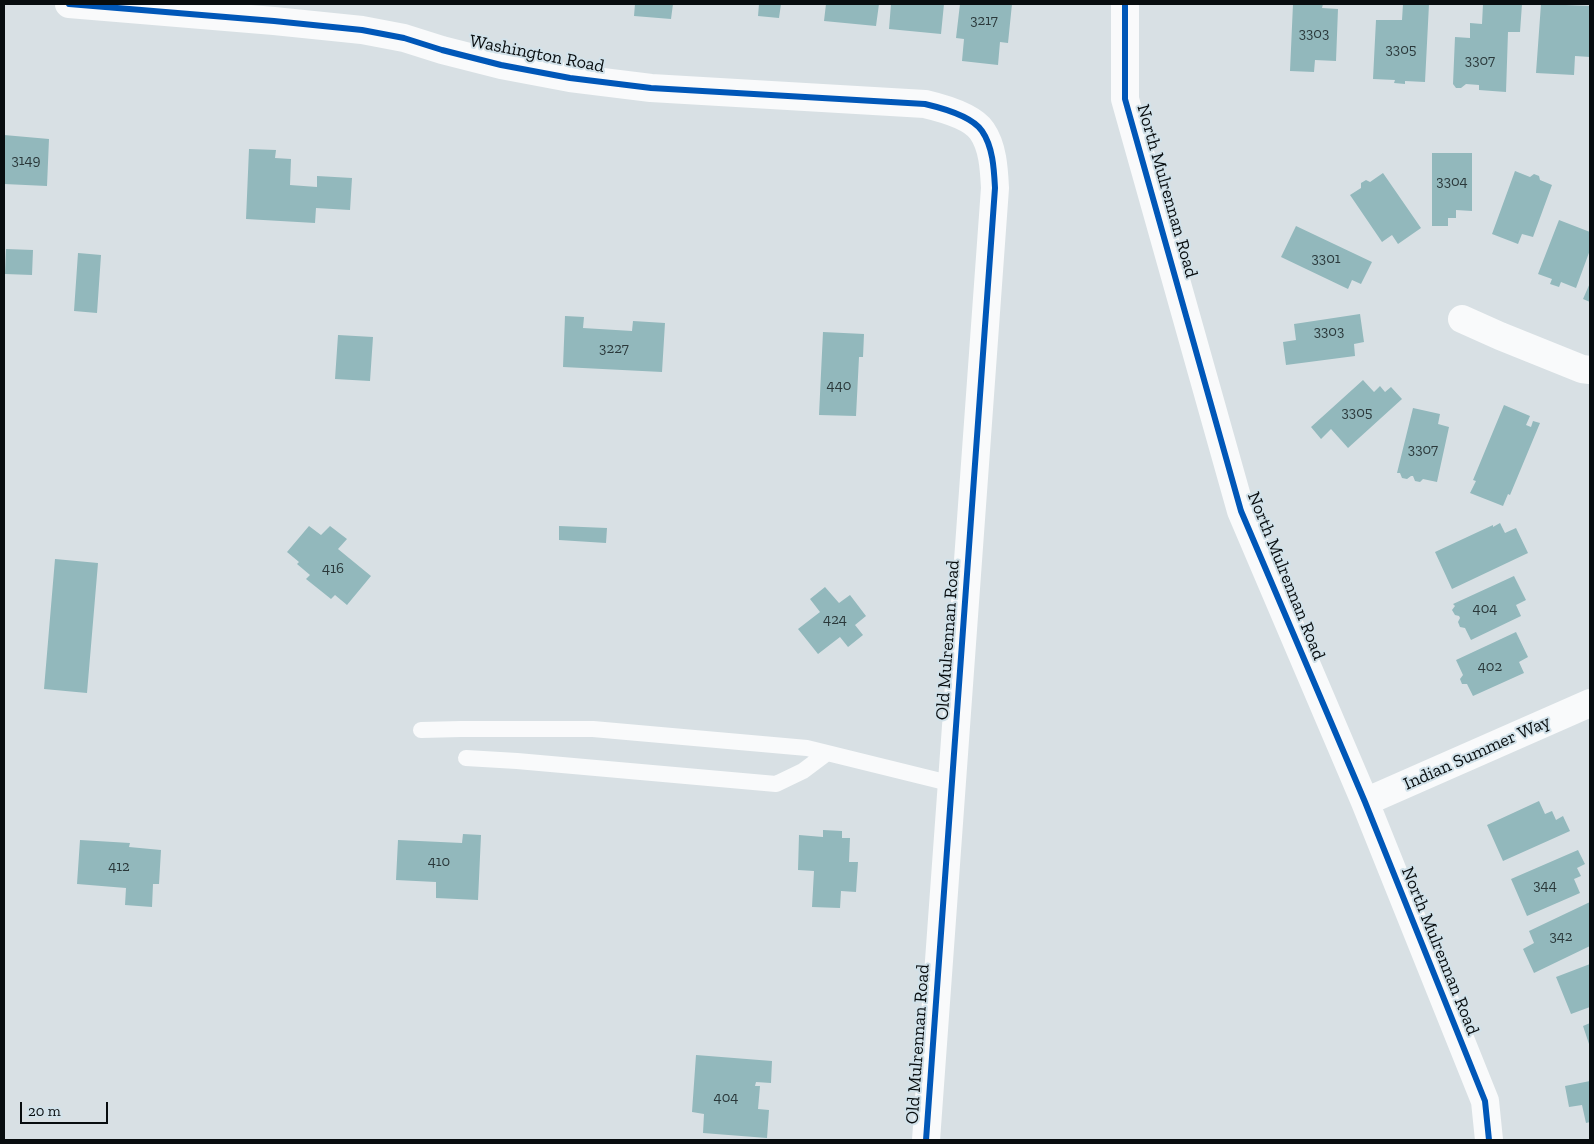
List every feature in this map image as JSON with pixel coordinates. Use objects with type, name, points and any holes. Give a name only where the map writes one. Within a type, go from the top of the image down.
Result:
[{"type":"street","name":"Washington Road","points":[[69,4],[362,30],[404,38],[501,65],[570,78],[650,88],[925,104],[948,109],[966,119],[981,129],[987,143]]},
{"type":"street","name":"North Mulrennan Road","points":[[1125,4],[1125,99],[1241,511],[1364,802],[1485,1101],[1489,1140]]},
{"type":"street","name":"Old Mulrennan Road","points":[[926,1140],[995,188],[994,162],[987,143]]},
{"type":"street","points":[[1462,319],[1573,366],[1590,370]]},
{"type":"street","name":"Indian Summer Way","points":[[1364,802],[1590,703]]},
{"type":"lane","points":[[421,730],[593,729],[807,748],[953,784]]},
{"type":"lane","points":[[466,758],[776,784],[803,771],[828,753]]},
{"type":"building","points":[[635,4],[673,4],[671,19],[634,16]]},
{"type":"building","points":[[759,4],[781,4],[779,18],[758,16]]},
{"type":"building","points":[[826,4],[879,4],[876,26],[824,21]]},
{"type":"building","points":[[891,4],[944,4],[941,34],[889,29]]},
{"type":"building","points":[[960,4],[1012,4],[1008,43],[1000,42],[998,65],[962,61],[964,39],[956,38]]},
{"type":"building","points":[[1293,4],[1323,4],[1322,8],[1338,9],[1336,61],[1315,60],[1314,72],[1290,71]]},
{"type":"building","points":[[1403,4],[1429,4],[1425,82],[1405,81],[1405,84],[1394,83],[1395,80],[1373,79],[1376,20],[1402,20]]},
{"type":"building","points":[[1483,4],[1522,4],[1520,32],[1508,32],[1506,92],[1479,90],[1479,85],[1466,84],[1461,88],[1456,88],[1453,84],[1455,37],[1470,38],[1470,23],[1482,24]]},
{"type":"building","points":[[1541,4],[1590,6],[1590,57],[1575,56],[1574,75],[1536,73]]},
{"type":"building","points":[[4,135],[49,139],[47,186],[4,184]]},
{"type":"building","points":[[249,149],[276,150],[275,158],[291,159],[290,185],[317,187],[317,176],[352,178],[350,210],[316,208],[315,223],[246,219]]},
{"type":"building","points":[[1432,153],[1472,153],[1472,211],[1456,210],[1456,218],[1448,218],[1448,226],[1432,226]]},
{"type":"building","points":[[1515,171],[1530,177],[1534,174],[1539,176],[1540,180],[1552,185],[1533,237],[1522,234],[1518,244],[1492,234]]},
{"type":"building","points":[[1383,173],[1421,228],[1398,244],[1392,235],[1382,242],[1350,195],[1361,188],[1361,183],[1366,180],[1370,182]]},
{"type":"building","points":[[1559,220],[1590,232],[1590,250],[1576,288],[1561,282],[1559,287],[1550,284],[1552,279],[1538,274]]},
{"type":"building","points":[[1296,226],[1372,262],[1361,284],[1352,280],[1348,289],[1281,257]]},
{"type":"building","points":[[6,249],[33,250],[32,275],[5,274]]},
{"type":"building","points":[[78,253],[101,255],[97,313],[74,311]]},
{"type":"building","points":[[1590,283],[1590,302],[1583,299]]},
{"type":"building","points":[[1360,314],[1364,342],[1354,344],[1355,356],[1286,365],[1283,342],[1296,340],[1294,324]]},
{"type":"building","points":[[565,316],[584,317],[583,328],[632,331],[633,321],[665,323],[662,372],[563,367]]},
{"type":"building","points":[[823,332],[864,334],[863,357],[859,357],[856,416],[819,415]]},
{"type":"building","points":[[338,335],[373,337],[370,381],[335,379]]},
{"type":"building","points":[[1363,380],[1374,392],[1380,386],[1385,392],[1391,387],[1402,399],[1348,448],[1331,429],[1321,439],[1311,427]]},
{"type":"building","points":[[1504,405],[1530,416],[1526,425],[1531,427],[1533,421],[1540,423],[1510,495],[1508,494],[1503,506],[1470,493],[1476,481],[1473,480]]},
{"type":"building","points":[[1413,408],[1440,414],[1438,424],[1449,427],[1437,482],[1423,479],[1420,482],[1415,481],[1413,476],[1407,479],[1402,478],[1400,473],[1397,473]]},
{"type":"building","points":[[1500,523],[1505,533],[1516,528],[1528,553],[1452,589],[1435,552]]},
{"type":"building","points":[[309,526],[321,535],[330,526],[347,539],[338,549],[371,576],[347,605],[335,595],[331,599],[306,579],[310,575],[287,552]]},
{"type":"building","points":[[559,526],[607,528],[606,543],[559,540]]},
{"type":"building","points":[[55,559],[98,563],[87,693],[44,689]]},
{"type":"building","points":[[1514,576],[1526,600],[1516,605],[1521,616],[1471,640],[1465,628],[1460,627],[1458,622],[1460,618],[1452,610],[1455,606],[1453,604]]},
{"type":"building","points":[[825,587],[839,603],[850,595],[866,616],[855,625],[863,635],[848,647],[840,637],[818,654],[798,629],[820,612],[810,599]]},
{"type":"building","points":[[1516,632],[1528,657],[1519,662],[1524,673],[1473,696],[1467,684],[1462,684],[1460,679],[1463,675],[1456,660]]},
{"type":"building","points":[[1539,801],[1545,814],[1552,811],[1556,820],[1563,816],[1570,831],[1503,861],[1487,825]]},
{"type":"building","points":[[823,830],[842,831],[842,838],[850,838],[849,862],[858,862],[856,892],[841,891],[840,908],[812,907],[814,871],[798,870],[799,835],[823,837]]},
{"type":"building","points":[[463,834],[481,835],[478,900],[436,898],[436,882],[396,880],[398,840],[462,843]]},
{"type":"building","points":[[80,840],[130,843],[129,847],[161,850],[159,884],[153,884],[152,907],[125,905],[126,888],[77,884]]},
{"type":"building","points":[[1578,850],[1585,864],[1577,868],[1581,876],[1574,879],[1580,893],[1527,916],[1511,879]]},
{"type":"building","points":[[1590,902],[1590,946],[1534,973],[1523,949],[1534,943],[1529,931]]},
{"type":"building","points":[[1590,964],[1590,1007],[1571,1014],[1556,977]]},
{"type":"building","points":[[1590,1023],[1590,1047],[1583,1026]]},
{"type":"building","points":[[696,1055],[772,1061],[771,1083],[756,1082],[755,1086],[760,1086],[758,1109],[769,1110],[767,1138],[703,1133],[704,1114],[692,1112]]},
{"type":"building","points":[[1590,1081],[1590,1122],[1586,1123],[1582,1105],[1569,1107],[1565,1086]]},
{"type":"cycle path","points":[[69,4],[362,30],[404,38],[501,65],[570,78],[651,88],[925,104],[948,110],[964,117],[982,131],[991,151],[995,188],[926,1140]]},
{"type":"cycle path","points":[[1125,4],[1125,99],[1241,511],[1365,802],[1485,1101],[1489,1140]]}]
